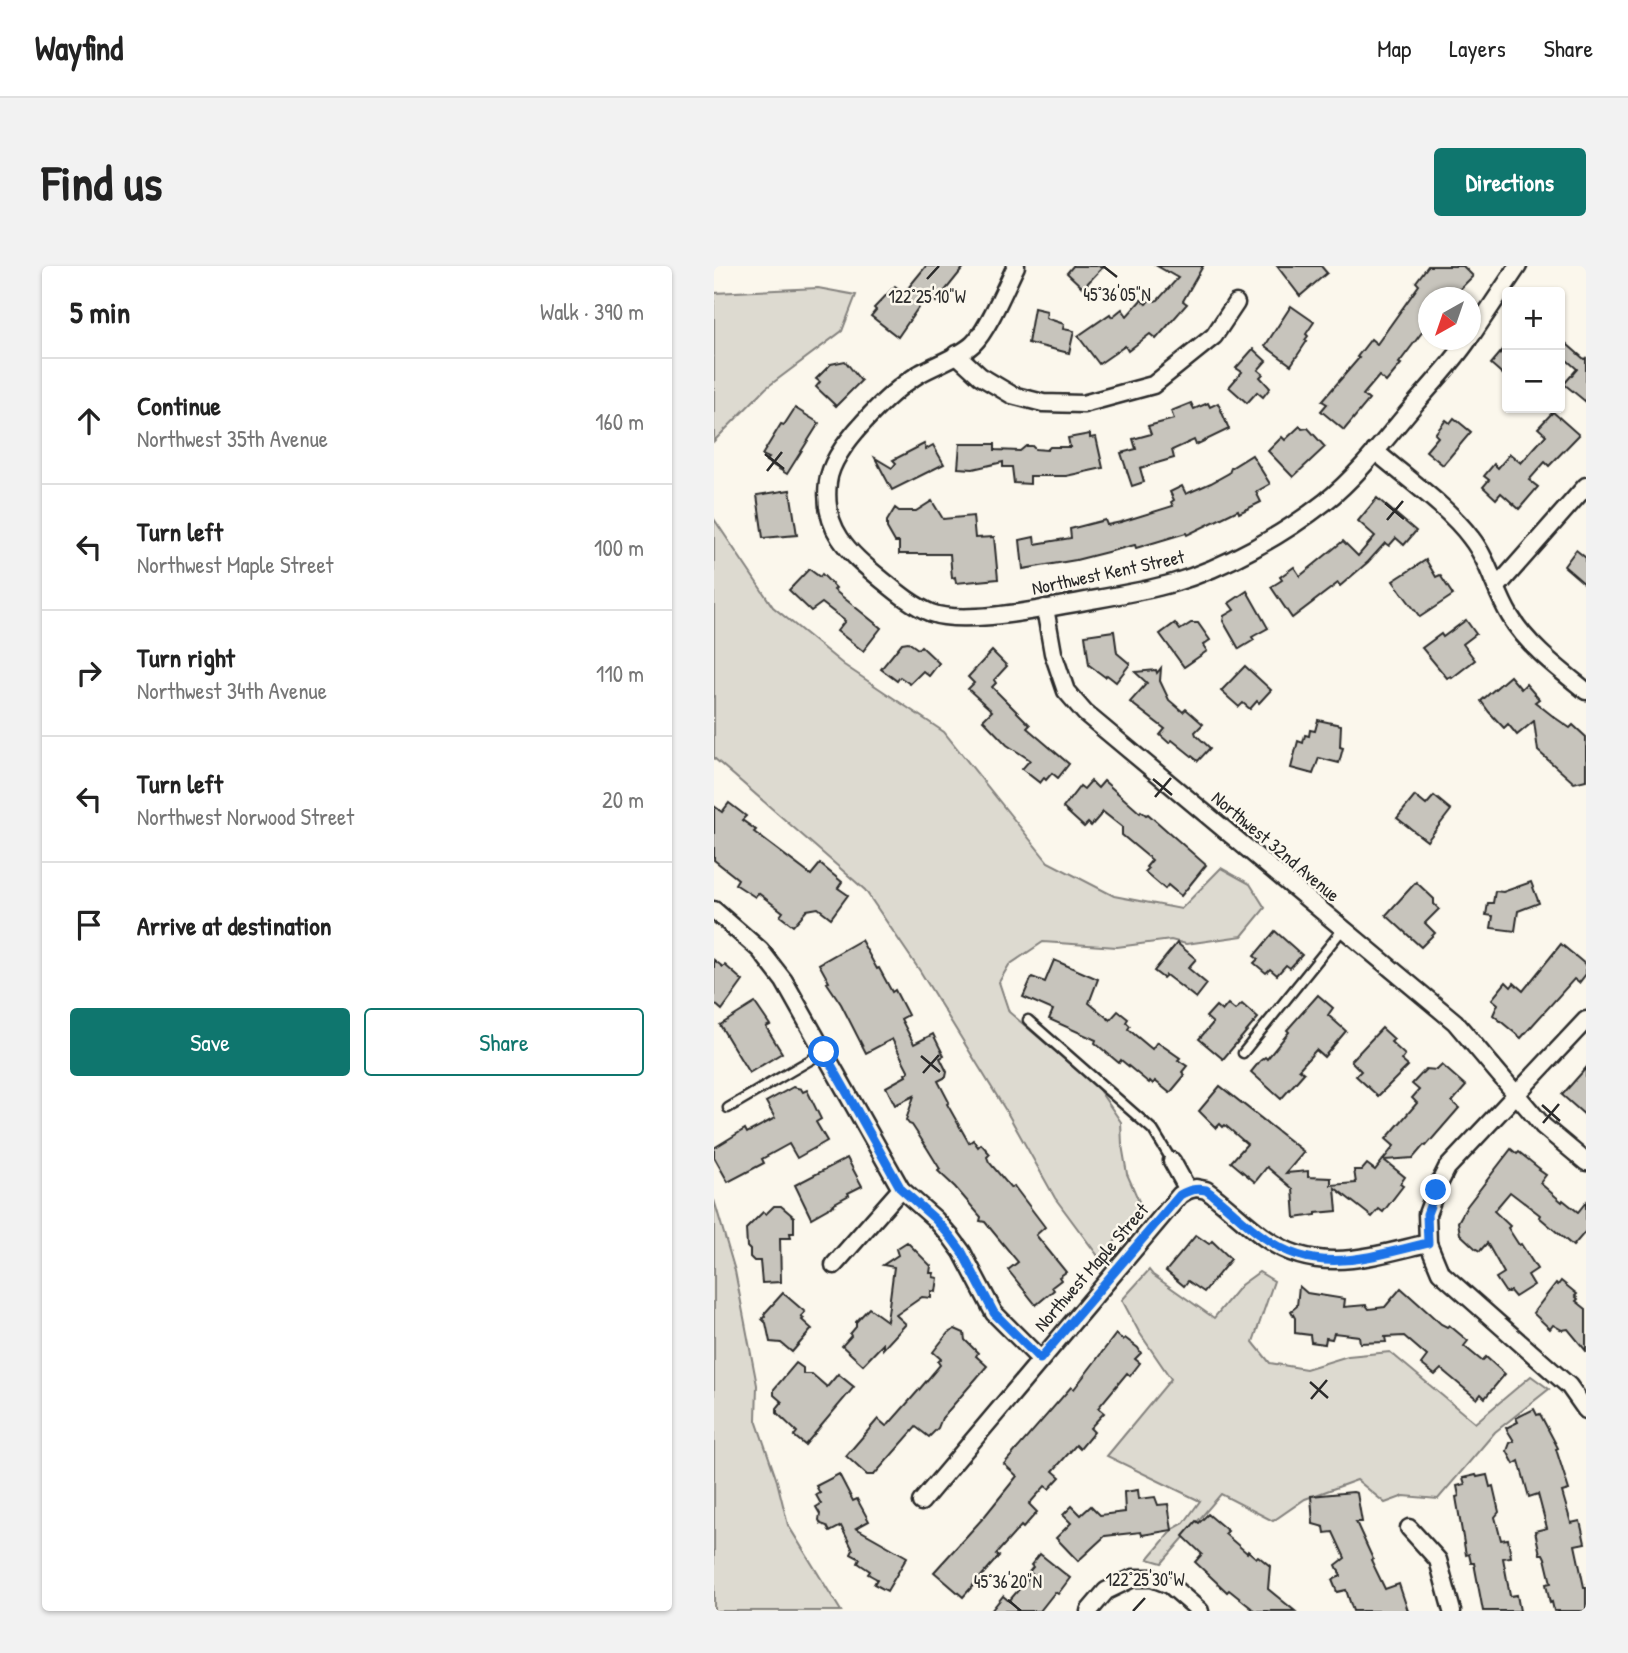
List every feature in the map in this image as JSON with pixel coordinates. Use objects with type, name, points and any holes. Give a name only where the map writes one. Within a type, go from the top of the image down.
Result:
[{"type":"street","name":"Northwest Kent Street","points":[[1016,266],[995,309],[973,344],[919,374],[889,395],[836,458],[828,480],[827,510],[836,534],[852,555],[906,600],[933,614],[971,616],[1045,608],[1173,583],[1221,565],[1287,528],[1326,501],[1375,451],[1459,350]]},
{"type":"street","name":"Northwest Kent Street","points":[[1481,320],[1518,266]]},
{"type":"street","points":[[956,354],[980,376],[1012,395],[1043,403],[1083,404],[1153,385],[1214,336],[1237,303]]},
{"type":"street","points":[[1375,451],[1470,536],[1510,616],[1532,644],[1586,691]]},
{"type":"street","points":[[1497,587],[1586,486]]},
{"type":"street","name":"Northwest 32nd Avenue","points":[[1045,608],[1053,653],[1066,691],[1085,713],[1455,1022],[1543,1126],[1586,1162]]},
{"type":"street","points":[[714,910],[752,942],[784,981],[901,1189],[951,1237],[962,1252],[994,1313],[1040,1359]]},
{"type":"street","points":[[1586,1020],[1447,1168],[1427,1214],[1428,1243],[1440,1272],[1569,1385],[1586,1410]]},
{"type":"street","points":[[1172,1161],[1188,1190],[1206,1190],[1266,1239],[1280,1248],[1307,1258],[1324,1262],[1343,1261],[1428,1243]]},
{"type":"street","points":[[834,1265],[901,1189]]},
{"type":"street","name":"Northwest Maple Street","points":[[922,1502],[1040,1359],[1180,1195],[1188,1190]]},
{"type":"street","points":[[1409,1528],[1438,1560],[1452,1611]]},
{"type":"street","points":[[1089,1611],[1106,1591],[1133,1578],[1152,1578],[1170,1585],[1200,1611]]},
{"type":"lane","points":[[1243,1053],[1343,929]]},
{"type":"lane","points":[[1028,1020],[1153,1130],[1172,1161]]},
{"type":"lane","points":[[728,1108],[824,1052]]},
{"type":"shaded area","points":[[818,288],[856,295],[842,331],[766,388],[714,441],[714,293]]},
{"type":"shaded area","points":[[714,519],[773,607],[844,665],[944,732],[1048,862],[1114,896],[1181,909],[1221,868],[1250,884],[1265,908],[1242,936],[1186,944],[1171,940],[1117,947],[1043,942],[1009,965],[999,982],[1009,1012],[1097,1087],[1121,1122],[1127,1174],[1141,1206],[1101,1260],[1055,1198],[1008,1114],[920,971],[865,890],[714,758]]},
{"type":"shaded area","points":[[714,1200],[735,1271],[757,1385],[756,1420],[777,1481],[788,1525],[841,1611],[714,1611]]},
{"type":"shaded area","points":[[1149,1270],[1214,1318],[1241,1285],[1259,1272],[1274,1281],[1253,1342],[1270,1363],[1306,1369],[1348,1356],[1390,1352],[1475,1423],[1531,1376],[1549,1389],[1495,1432],[1438,1499],[1404,1496],[1385,1503],[1357,1480],[1305,1499],[1273,1521],[1221,1494],[1162,1563],[1148,1559],[1173,1529],[1184,1523],[1200,1501],[1107,1456],[1171,1379],[1139,1332],[1122,1300]]},
{"type":"building","points":[[926,266],[965,266],[936,302],[927,295],[898,337],[871,316],[876,310],[874,308],[895,286],[904,293]]},
{"type":"building","points":[[1073,266],[1104,266],[1083,288],[1067,273]]},
{"type":"building","points":[[1157,266],[1203,266],[1183,301],[1187,304],[1156,339],[1150,334],[1128,351],[1125,346],[1099,364],[1078,336],[1122,309],[1127,316],[1141,300],[1146,304],[1151,298],[1158,300],[1178,278]]},
{"type":"building","points":[[1277,266],[1321,266],[1327,273],[1300,296]]},
{"type":"building","points":[[1428,266],[1463,266],[1473,276],[1462,287],[1418,287],[1418,338],[1386,382],[1379,376],[1363,395],[1369,400],[1344,430],[1321,411],[1327,404],[1322,401],[1359,358],[1357,357],[1371,339],[1377,344],[1419,285],[1416,282]]},
{"type":"building","points":[[1291,306],[1314,322],[1306,334],[1307,341],[1291,365],[1265,346]]},
{"type":"building","points":[[1034,308],[1047,311],[1046,318],[1064,324],[1063,329],[1074,331],[1069,353],[1028,343]]},
{"type":"building","points":[[1565,342],[1586,358],[1586,402],[1565,385],[1577,369],[1565,358]]},
{"type":"building","points":[[1253,349],[1266,361],[1258,370],[1263,374],[1260,377],[1270,388],[1263,397],[1257,392],[1247,403],[1229,387],[1242,372],[1236,368]]},
{"type":"building","points":[[1502,351],[1502,374],[1491,364]]},
{"type":"building","points":[[845,361],[861,381],[836,406],[816,387],[820,382],[816,379],[831,364]]},
{"type":"building","points":[[1191,403],[1194,409],[1208,403],[1210,407],[1218,403],[1229,429],[1196,445],[1194,440],[1172,450],[1174,458],[1140,468],[1144,482],[1132,486],[1121,453],[1136,449],[1133,439],[1151,434],[1148,426],[1174,419],[1171,411]]},
{"type":"building","points":[[795,408],[819,423],[787,474],[766,461],[769,458],[762,455],[781,424],[784,425]]},
{"type":"building","points":[[1554,413],[1579,435],[1549,466],[1545,462],[1529,480],[1538,487],[1519,509],[1501,493],[1496,499],[1483,487],[1489,480],[1484,476],[1494,464],[1498,468],[1510,454],[1521,463],[1546,435],[1538,428]]},
{"type":"building","points":[[1454,418],[1471,432],[1443,465],[1426,451],[1438,437],[1435,434],[1446,420],[1450,423]]},
{"type":"building","points":[[1300,426],[1302,429],[1308,428],[1325,447],[1293,477],[1268,451],[1282,437],[1285,440]]},
{"type":"building","points":[[1090,434],[1090,438],[1096,437],[1103,468],[1066,476],[1030,476],[1030,484],[1014,483],[1012,467],[1003,467],[1003,462],[973,469],[958,468],[960,444],[995,444],[995,450],[1020,451],[1026,446],[1032,446],[1035,449],[1047,450],[1050,447],[1070,447],[1068,438]]},
{"type":"building","points":[[924,444],[926,449],[933,445],[944,464],[892,490],[875,458],[892,468],[896,463],[893,460]]},
{"type":"building","points":[[1252,455],[1270,484],[1256,492],[1261,502],[1239,513],[1238,510],[1187,535],[1186,533],[1136,548],[1135,545],[1076,560],[1023,569],[1020,540],[1034,537],[1035,544],[1071,538],[1070,529],[1105,520],[1107,525],[1121,522],[1173,506],[1171,502],[1174,500],[1170,492],[1182,486],[1186,494],[1211,483]]},
{"type":"building","points":[[790,490],[797,535],[763,538],[757,495]]},
{"type":"building","points":[[1377,498],[1416,531],[1404,545],[1396,538],[1389,546],[1385,543],[1340,586],[1338,583],[1292,618],[1271,587],[1294,567],[1300,576],[1343,541],[1358,556],[1375,536],[1358,521]]},
{"type":"building","points":[[932,501],[943,519],[973,516],[975,538],[994,537],[998,579],[956,583],[955,577],[952,578],[950,554],[899,554],[899,542],[895,542],[887,528],[887,521],[895,508],[899,511],[916,511]]},
{"type":"building","points":[[1576,550],[1586,558],[1586,585],[1564,566]]},
{"type":"building","points":[[1426,560],[1436,577],[1440,575],[1453,595],[1420,617],[1393,581]]},
{"type":"building","points":[[809,569],[820,577],[822,574],[836,588],[834,590],[881,628],[863,651],[837,631],[845,621],[822,603],[811,611],[789,590]]},
{"type":"building","points":[[1247,591],[1268,628],[1239,649],[1223,621],[1224,616],[1234,610],[1229,603]]},
{"type":"building","points":[[1466,620],[1476,634],[1463,644],[1475,660],[1452,678],[1447,678],[1422,648]]},
{"type":"building","points":[[1175,623],[1180,630],[1191,623],[1198,623],[1210,640],[1203,645],[1207,651],[1184,667],[1160,634]]},
{"type":"building","points":[[1114,631],[1117,653],[1130,664],[1116,682],[1089,665],[1085,635]]},
{"type":"building","points":[[908,642],[918,649],[921,646],[939,663],[929,676],[923,671],[910,684],[900,677],[897,681],[881,669],[902,643]]},
{"type":"building","points":[[992,651],[1007,666],[994,680],[996,683],[992,687],[1030,725],[1027,728],[1069,764],[1058,778],[1052,773],[1040,783],[1022,769],[1030,760],[1007,745],[983,720],[992,711],[968,689],[974,683],[968,677]]},
{"type":"building","points":[[1245,666],[1271,690],[1250,709],[1243,703],[1239,707],[1221,691]]},
{"type":"building","points":[[1161,668],[1160,681],[1169,700],[1183,712],[1186,709],[1203,724],[1195,732],[1210,748],[1198,761],[1172,740],[1169,743],[1160,735],[1165,729],[1130,702],[1147,683],[1135,672],[1156,670],[1157,673]]},
{"type":"building","points":[[1510,676],[1521,689],[1526,684],[1539,699],[1535,702],[1570,728],[1573,725],[1586,737],[1586,780],[1574,783],[1538,751],[1534,721],[1517,735],[1508,724],[1504,728],[1489,712],[1481,701]]},
{"type":"building","points":[[1318,720],[1341,725],[1340,747],[1343,748],[1339,763],[1319,758],[1313,774],[1291,768],[1298,741],[1303,743],[1310,730],[1315,731]]},
{"type":"building","points":[[1091,781],[1098,788],[1104,781],[1140,813],[1141,811],[1148,814],[1206,865],[1181,896],[1168,885],[1165,889],[1145,872],[1152,860],[1122,835],[1122,827],[1103,812],[1091,826],[1088,823],[1084,827],[1063,808],[1080,786],[1084,789]]},
{"type":"building","points":[[1415,796],[1426,805],[1434,796],[1451,810],[1427,841],[1397,818]]},
{"type":"building","points":[[729,803],[746,816],[742,820],[756,830],[754,832],[811,875],[820,864],[842,882],[838,888],[848,895],[831,918],[818,908],[807,910],[793,926],[780,916],[783,912],[758,893],[755,897],[735,884],[738,879],[714,860],[714,806],[722,812]]},
{"type":"building","points":[[1416,882],[1434,899],[1434,904],[1439,909],[1425,923],[1435,933],[1421,947],[1386,915]]},
{"type":"building","points":[[1531,882],[1539,903],[1518,911],[1515,931],[1491,928],[1493,916],[1486,915],[1488,903],[1493,903],[1495,891],[1503,892]]},
{"type":"building","points":[[1275,931],[1302,955],[1290,968],[1286,965],[1277,975],[1270,969],[1266,973],[1254,963],[1258,959],[1254,956]]},
{"type":"building","points":[[861,940],[892,992],[895,990],[908,1015],[901,1019],[914,1044],[933,1034],[944,1056],[940,1058],[947,1072],[946,1077],[938,1081],[949,1102],[947,1104],[969,1143],[973,1140],[978,1147],[981,1144],[990,1154],[987,1157],[989,1162],[1011,1188],[1014,1186],[1045,1227],[1036,1235],[1066,1272],[1052,1287],[1054,1290],[1036,1305],[1008,1270],[1018,1262],[985,1222],[980,1221],[981,1217],[955,1187],[938,1171],[940,1169],[927,1148],[906,1120],[914,1096],[895,1105],[886,1087],[909,1072],[892,1039],[866,1053],[827,983],[829,982],[819,964]]},
{"type":"building","points":[[1177,943],[1196,959],[1188,968],[1207,984],[1196,998],[1166,975],[1163,978],[1154,971]]},
{"type":"building","points":[[1561,944],[1586,965],[1586,974],[1579,983],[1574,979],[1521,1038],[1493,1015],[1498,1004],[1492,999],[1506,982],[1511,987],[1514,983],[1523,991]]},
{"type":"building","points":[[714,960],[723,967],[725,965],[743,981],[722,1010],[714,1003]]},
{"type":"building","points":[[1054,960],[1098,979],[1089,1003],[1110,1020],[1118,1011],[1128,1019],[1128,1029],[1152,1049],[1157,1042],[1187,1066],[1182,1072],[1185,1075],[1170,1093],[1155,1081],[1153,1084],[1150,1081],[1149,1083],[1121,1060],[1119,1063],[1095,1043],[1096,1040],[1049,1019],[1053,1010],[1023,997],[1032,977],[1045,982]]},
{"type":"building","points":[[1318,995],[1333,1008],[1328,1015],[1346,1031],[1324,1057],[1316,1050],[1299,1069],[1304,1073],[1281,1099],[1251,1072],[1260,1061],[1265,1057],[1267,1059],[1289,1032],[1287,1030]]},
{"type":"building","points":[[755,1003],[770,1025],[766,1027],[782,1053],[749,1073],[720,1025]]},
{"type":"building","points":[[1228,1004],[1235,1010],[1242,1004],[1258,1018],[1223,1059],[1199,1039],[1213,1023],[1206,1017],[1216,1006],[1222,1011]]},
{"type":"building","points":[[1382,1028],[1394,1039],[1391,1042],[1405,1055],[1401,1060],[1408,1066],[1378,1096],[1356,1076],[1361,1071],[1351,1061]]},
{"type":"building","points":[[1442,1065],[1466,1086],[1452,1102],[1459,1108],[1413,1158],[1384,1160],[1405,1177],[1400,1184],[1403,1186],[1383,1212],[1379,1209],[1372,1217],[1335,1188],[1337,1211],[1295,1218],[1293,1189],[1267,1167],[1255,1182],[1231,1162],[1247,1144],[1225,1125],[1223,1127],[1220,1124],[1216,1128],[1199,1111],[1220,1086],[1304,1152],[1286,1173],[1308,1171],[1308,1177],[1331,1178],[1331,1185],[1356,1183],[1354,1170],[1362,1170],[1367,1164],[1375,1170],[1394,1146],[1386,1139],[1417,1103],[1412,1098],[1419,1090],[1412,1084],[1426,1069],[1437,1070]]},
{"type":"building","points":[[1586,1068],[1586,1116],[1562,1095]]},
{"type":"building","points":[[793,1087],[803,1092],[807,1090],[821,1119],[816,1122],[827,1141],[797,1158],[789,1144],[762,1159],[764,1163],[728,1182],[714,1157],[714,1148],[745,1129],[747,1133],[775,1118],[766,1102]]},
{"type":"building","points":[[1511,1149],[1517,1154],[1519,1152],[1546,1175],[1540,1183],[1562,1202],[1563,1200],[1578,1212],[1586,1202],[1586,1231],[1573,1246],[1510,1192],[1494,1211],[1510,1226],[1508,1228],[1537,1269],[1528,1275],[1534,1285],[1515,1297],[1510,1291],[1506,1293],[1496,1278],[1504,1273],[1487,1243],[1480,1251],[1476,1249],[1460,1234],[1458,1222],[1467,1206]]},
{"type":"building","points":[[847,1158],[862,1186],[811,1218],[795,1185]]},
{"type":"building","points":[[774,1206],[781,1206],[794,1217],[794,1233],[790,1233],[791,1238],[780,1238],[781,1282],[762,1283],[760,1261],[754,1261],[750,1257],[746,1229],[763,1212],[766,1214]]},
{"type":"building","points":[[1196,1235],[1209,1244],[1212,1241],[1231,1259],[1204,1292],[1188,1281],[1184,1286],[1166,1271]]},
{"type":"building","points":[[907,1242],[931,1266],[930,1273],[934,1273],[933,1277],[938,1278],[936,1292],[931,1291],[931,1298],[922,1297],[896,1315],[906,1324],[883,1349],[883,1344],[863,1365],[842,1346],[851,1336],[856,1322],[869,1308],[887,1321],[894,1267],[883,1265],[898,1255],[896,1249]]},
{"type":"building","points":[[1561,1281],[1577,1294],[1576,1301],[1586,1309],[1586,1351],[1568,1329],[1562,1330],[1553,1325],[1550,1329],[1533,1313],[1556,1283],[1558,1285]]},
{"type":"building","points":[[1299,1286],[1307,1293],[1345,1299],[1344,1307],[1366,1305],[1369,1309],[1385,1307],[1401,1288],[1441,1324],[1447,1327],[1449,1325],[1468,1341],[1464,1346],[1482,1361],[1486,1357],[1505,1374],[1485,1398],[1481,1394],[1477,1399],[1441,1369],[1435,1375],[1421,1364],[1427,1356],[1404,1336],[1385,1337],[1386,1342],[1360,1343],[1359,1336],[1334,1333],[1332,1339],[1326,1338],[1325,1344],[1311,1342],[1310,1335],[1295,1333],[1295,1318],[1291,1311],[1297,1306]]},
{"type":"building","points":[[783,1293],[805,1312],[801,1316],[804,1318],[802,1320],[812,1329],[792,1352],[781,1343],[770,1342],[766,1323],[762,1319]]},
{"type":"building","points":[[955,1329],[964,1333],[965,1340],[978,1353],[976,1356],[987,1366],[929,1437],[916,1427],[874,1475],[867,1475],[846,1456],[878,1419],[886,1426],[889,1424],[918,1391],[940,1365],[938,1362],[941,1359],[933,1352],[948,1333]]},
{"type":"building","points":[[1116,1334],[1138,1348],[1141,1353],[1135,1359],[1140,1363],[1130,1376],[1127,1373],[1098,1408],[1104,1413],[1090,1428],[1094,1432],[1080,1449],[1076,1445],[1053,1471],[1060,1477],[1049,1489],[1045,1486],[1029,1504],[1037,1512],[996,1554],[999,1556],[963,1597],[934,1572],[1017,1476],[1004,1464],[1071,1387],[1074,1389]]},
{"type":"building","points":[[796,1363],[803,1368],[803,1374],[812,1374],[827,1387],[838,1374],[854,1387],[805,1445],[794,1436],[797,1432],[777,1413],[782,1402],[774,1395],[774,1389]]},
{"type":"building","points":[[1534,1409],[1537,1415],[1540,1414],[1558,1448],[1556,1449],[1569,1490],[1562,1492],[1571,1523],[1580,1521],[1585,1543],[1575,1545],[1586,1587],[1586,1611],[1554,1611],[1552,1602],[1550,1603],[1546,1584],[1551,1583],[1535,1531],[1547,1528],[1538,1494],[1529,1497],[1519,1461],[1514,1464],[1507,1451],[1510,1443],[1514,1441],[1506,1428],[1518,1422],[1516,1418]]},
{"type":"building","points":[[839,1474],[853,1501],[857,1499],[869,1521],[856,1528],[907,1557],[887,1591],[874,1584],[877,1579],[858,1563],[860,1559],[851,1554],[853,1550],[841,1526],[830,1532],[819,1520],[820,1514],[816,1507],[821,1504],[816,1495],[820,1493],[816,1486]]},
{"type":"building","points":[[1487,1475],[1490,1487],[1493,1486],[1499,1512],[1495,1517],[1501,1540],[1508,1539],[1511,1557],[1503,1558],[1510,1596],[1517,1595],[1520,1611],[1483,1611],[1474,1563],[1471,1563],[1469,1554],[1466,1555],[1456,1497],[1459,1496],[1457,1486],[1465,1484],[1463,1478]]},
{"type":"building","points":[[1138,1490],[1139,1499],[1155,1497],[1158,1505],[1168,1504],[1172,1530],[1142,1535],[1141,1532],[1105,1536],[1078,1561],[1056,1538],[1071,1523],[1063,1515],[1072,1506],[1081,1515],[1091,1506],[1100,1515],[1125,1512],[1124,1492]]},
{"type":"building","points":[[1357,1493],[1362,1522],[1356,1522],[1373,1559],[1371,1560],[1385,1589],[1399,1584],[1408,1611],[1353,1611],[1346,1590],[1337,1592],[1332,1580],[1341,1576],[1336,1565],[1345,1558],[1333,1532],[1325,1533],[1324,1527],[1313,1524],[1311,1496]]},
{"type":"building","points":[[1208,1514],[1228,1531],[1225,1534],[1247,1553],[1248,1551],[1256,1558],[1258,1556],[1270,1566],[1268,1589],[1295,1611],[1255,1611],[1229,1590],[1227,1592],[1195,1562],[1202,1554],[1183,1536],[1196,1521],[1199,1523]]},
{"type":"building","points":[[1040,1554],[1070,1578],[1058,1594],[1055,1592],[1040,1611],[991,1611],[1003,1596],[1009,1601],[1032,1574],[1029,1572],[1033,1567],[1031,1565]]},
{"type":"route","points":[[824,1052],[901,1189],[951,1237],[962,1252],[994,1313],[1040,1359],[1180,1195],[1188,1190],[1206,1190],[1280,1248],[1324,1262],[1343,1261],[1428,1243],[1427,1214],[1436,1190]]}]
